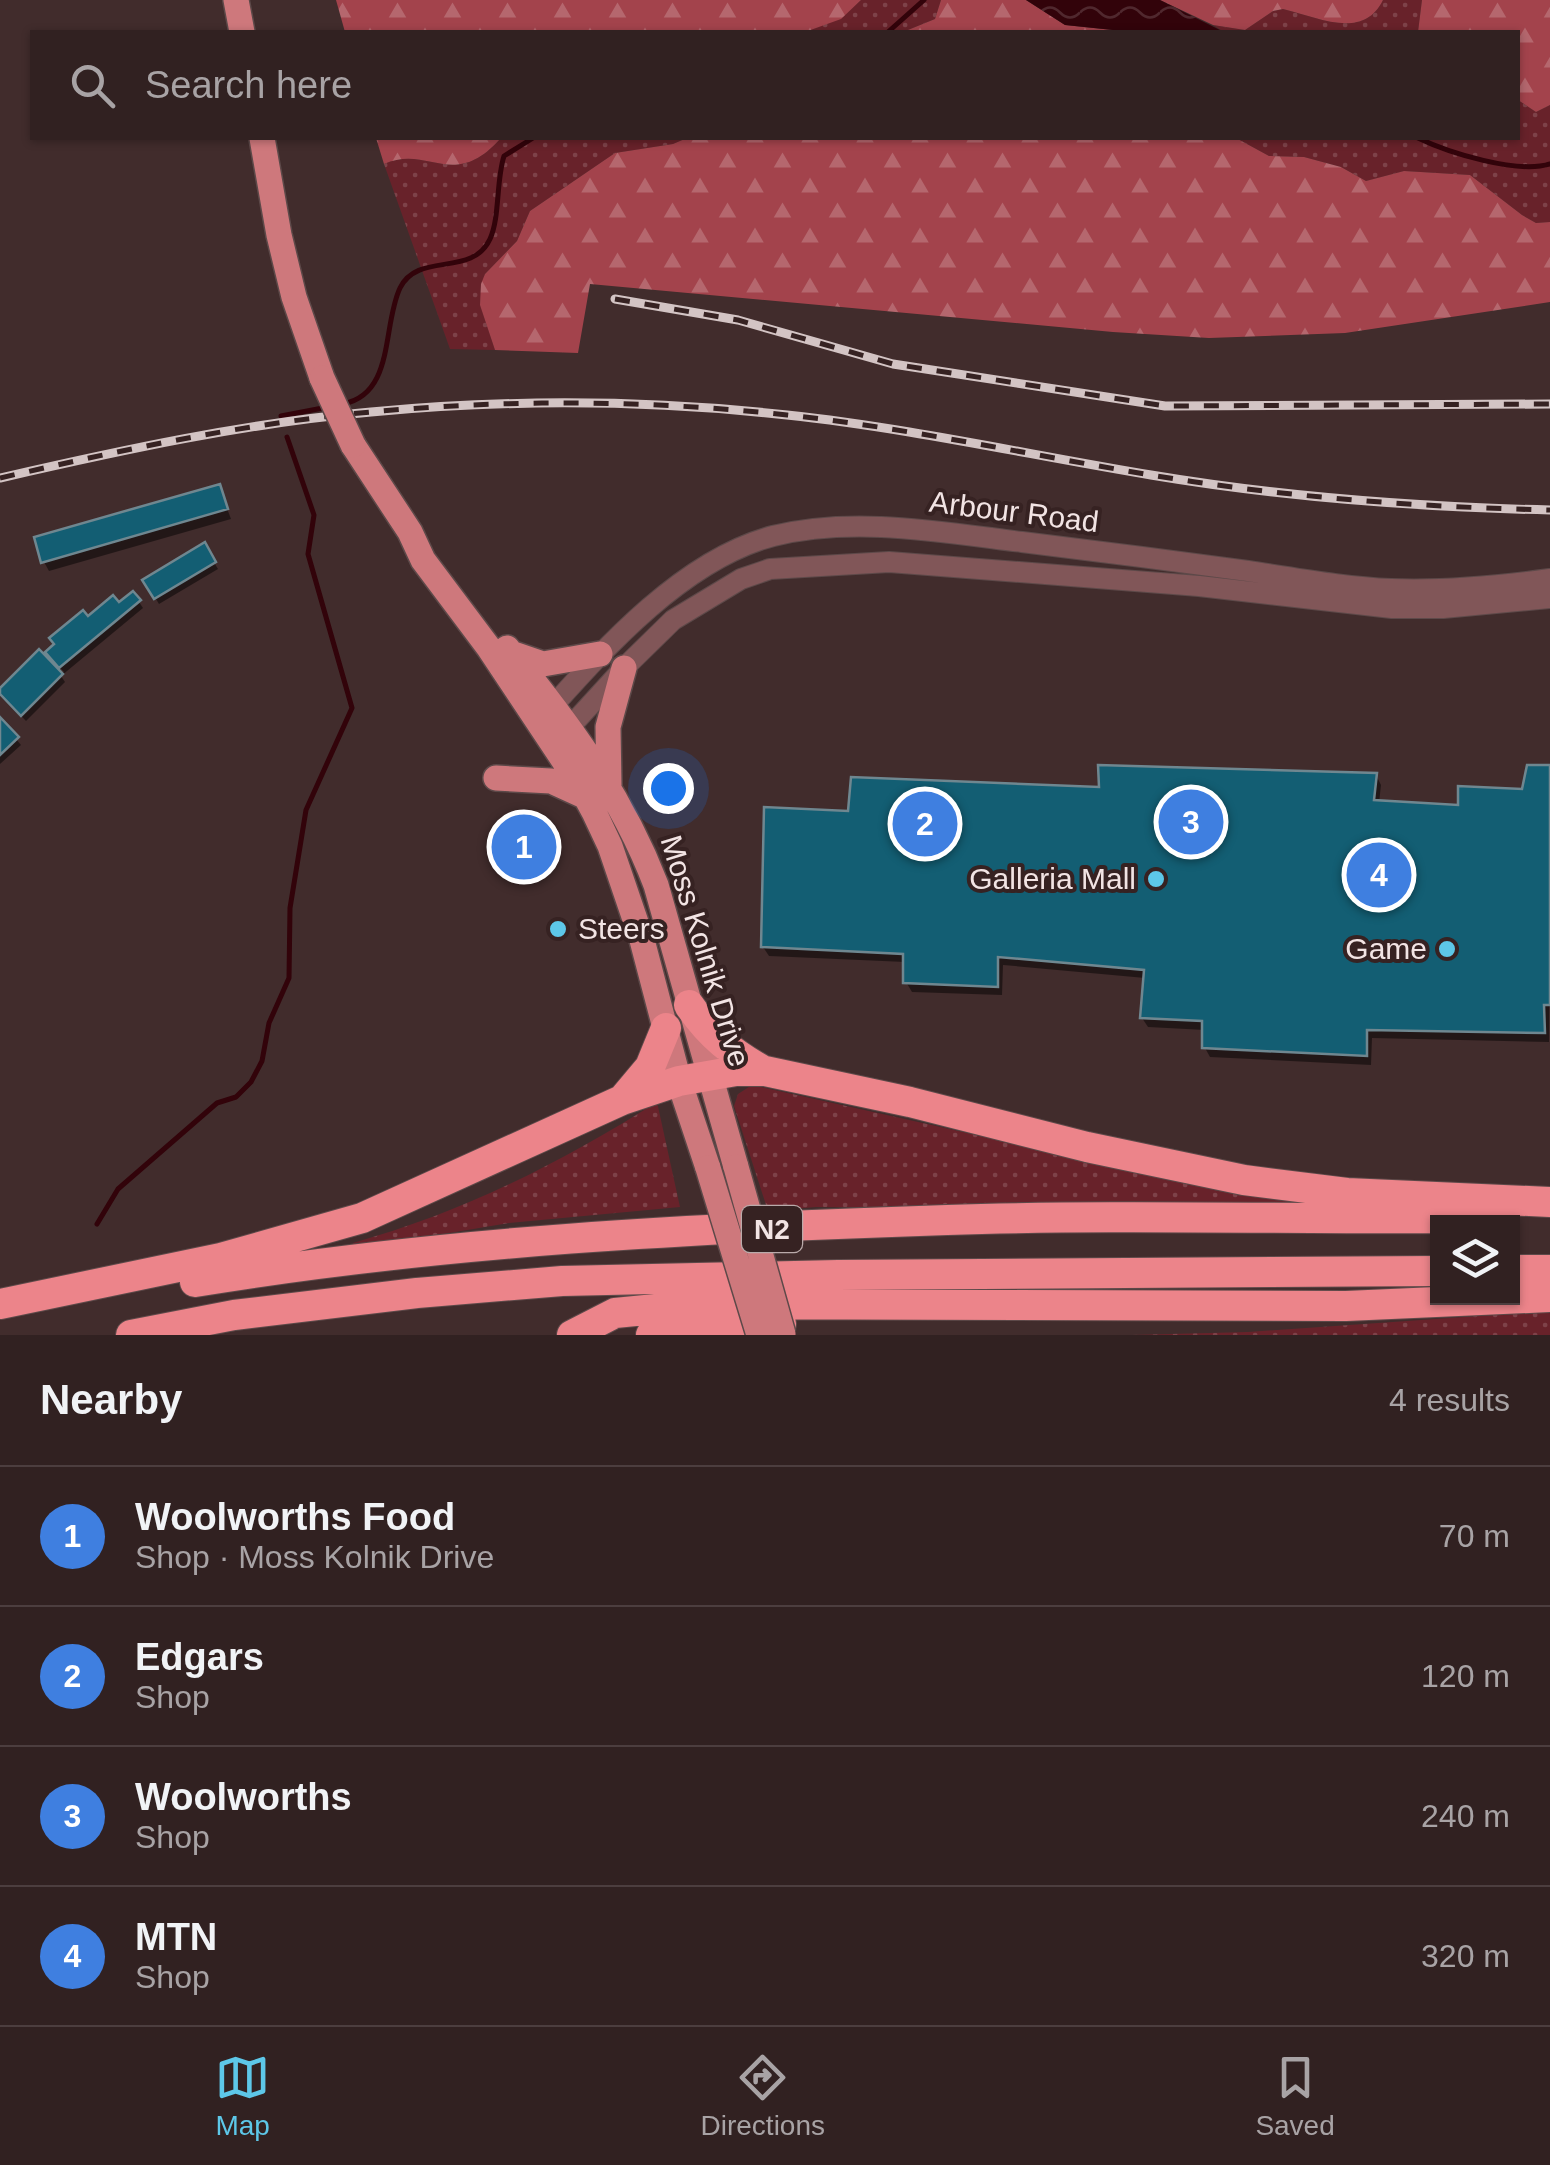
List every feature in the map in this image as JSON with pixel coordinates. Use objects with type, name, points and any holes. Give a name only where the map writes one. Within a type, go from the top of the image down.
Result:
[{"type":"highway","points":[[689,1005],[715,1039],[764,1071]]},
{"type":"highway","points":[[622,1100],[650,1067],[666,1028]]},
{"type":"highway","points":[[0,1304],[222,1258],[362,1218],[622,1100],[694,1078],[764,1071],[1244,1180],[1347,1193],[1550,1202]]},
{"type":"highway","name":"N2","points":[[0,1314],[345,1259],[549,1240],[949,1220],[1550,1217]]},
{"type":"highway","points":[[1520,1270],[1550,1270]]},
{"type":"highway","name":"N2","points":[[132,1335],[234,1315],[417,1293],[562,1281],[1430,1271]]},
{"type":"highway","points":[[572,1335],[615,1313],[706,1304],[1346,1306],[1550,1297]]},
{"type":"highway","points":[[651,1335],[818,1322],[1164,1306]]},
{"type":"main road","points":[[236,0],[242,30]]},
{"type":"main road","name":"Moss Kolnik Drive","points":[[262,140],[294,297],[322,378],[353,445],[410,532],[423,560],[489,648],[546,715],[597,791],[666,1028],[736,1167],[783,1335]]},
{"type":"main road","name":"Moss Kolnik Drive","points":[[410,532],[422,541],[511,653],[546,715]]},
{"type":"main road","points":[[511,653],[529,661],[556,664],[600,654]]},
{"type":"main road","points":[[496,778],[551,781],[597,791],[624,668]]},
{"type":"main road","name":"Moss Kolnik Drive","points":[[597,791],[624,810],[656,885],[689,1005],[694,1078],[708,1168],[759,1335]]},
{"type":"street","name":"Arbour Road","points":[[546,715],[600,654],[676,587],[723,558],[772,537],[843,526],[962,534],[1392,608],[1443,608],[1550,598]]},
{"type":"street","name":"Arbour Road","points":[[562,737],[673,620],[741,579],[770,569],[889,562],[1316,592],[1550,579]]},
{"type":"shaded area","points":[[861,0],[941,0],[935,19],[908,30],[810,30],[841,18]]},
{"type":"shaded area","points":[[1383,0],[1422,0],[1418,30],[1245,30],[1273,11],[1283,9],[1339,23],[1364,20]]},
{"type":"shaded area","points":[[1520,101],[1536,112],[1550,105],[1550,222],[1536,223],[1522,215],[1470,175],[1404,171],[1366,181],[1341,167],[1304,157],[1269,156],[1240,140],[1520,140]]},
{"type":"shaded area","points":[[499,140],[682,140],[615,153],[530,211],[517,241],[485,274],[480,304],[495,350],[450,349],[384,164],[415,159],[455,165],[484,154]]},
{"type":"shaded area","points":[[752,1085],[1331,1210],[816,1207],[768,1211],[734,1106],[738,1094]]},
{"type":"shaded area","points":[[657,1102],[680,1207],[509,1223],[354,1249],[353,1243],[434,1216],[510,1184]]},
{"type":"shaded area","points":[[1550,1311],[1550,1335],[1132,1335],[1248,1332]]},
{"type":"green space","points":[[336,0],[861,0],[841,19],[811,30],[344,30]]},
{"type":"green space","points":[[941,0],[1026,0],[1065,25],[1113,30],[908,30],[935,19]]},
{"type":"green space","points":[[1160,0],[1383,0],[1364,20],[1352,23],[1283,9],[1273,11],[1245,30],[1213,25]]},
{"type":"green space","points":[[1422,0],[1550,0],[1550,105],[1536,112],[1520,101],[1520,30],[1418,30]]},
{"type":"green space","points":[[377,140],[499,140],[484,154],[455,165],[415,159],[384,164]]},
{"type":"green space","points":[[682,140],[1240,140],[1269,156],[1304,157],[1341,167],[1366,181],[1404,171],[1470,175],[1522,215],[1536,223],[1550,222],[1550,302],[1345,333],[1209,338],[590,284],[578,353],[495,350],[480,305],[481,284],[485,274],[517,241],[530,211],[615,153]]},
{"type":"water","points":[[1026,0],[1160,0],[1220,30],[1113,30],[1065,25]]},
{"type":"building","points":[[220,484],[228,509],[41,563],[34,537]]},
{"type":"building","points":[[205,542],[216,562],[154,599],[142,580]]},
{"type":"building","points":[[133,591],[141,600],[59,668],[45,652],[54,644],[49,638],[83,610],[88,616],[113,595],[119,602]]},
{"type":"building","points":[[39,649],[63,674],[21,716],[0,694],[0,688]]},
{"type":"building","points":[[0,717],[19,737],[0,755]]},
{"type":"building","name":"Galleria Mall","points":[[1098,765],[1377,773],[1374,800],[1458,805],[1458,786],[1522,789],[1527,765],[1550,765],[1550,1005],[1544,1005],[1545,1033],[1367,1030],[1367,1056],[1202,1048],[1202,1021],[1140,1018],[1144,970],[998,957],[998,987],[903,983],[903,954],[761,947],[764,807],[848,811],[851,777],[1099,787]]},
{"type":"waterway","points":[[890,30],[924,0]]},
{"type":"waterway","points":[[343,404],[360,398],[379,373],[395,303],[408,277],[482,251],[493,230],[504,156],[530,140]]},
{"type":"waterway","points":[[1423,140],[1502,164],[1550,164]]},
{"type":"waterway","points":[[281,416],[328,407]]},
{"type":"waterway","points":[[97,1224],[118,1189],[217,1103],[236,1097],[251,1082],[262,1061],[269,1023],[289,978],[290,908],[306,810],[352,708],[308,554],[314,515],[287,437]]},
{"type":"railway","points":[[615,299],[738,320],[893,364],[1165,406],[1550,404]]},
{"type":"railway","points":[[0,478],[184,439],[324,417],[475,405],[632,404],[833,420],[1151,475],[1300,495],[1550,510]]},
{"type":"place","name":"Woolworths","points":[[1191,822]]},
{"type":"place","name":"Edgars","points":[[925,824]]},
{"type":"place","name":"Woolworths Food","points":[[524,847]]},
{"type":"place","name":"MTN","points":[[1379,875]]},
{"type":"place","name":"Galleria Mall","points":[[1156,879]]},
{"type":"place","name":"Steers","points":[[558,929]]},
{"type":"place","name":"Game","points":[[1447,949]]}]
